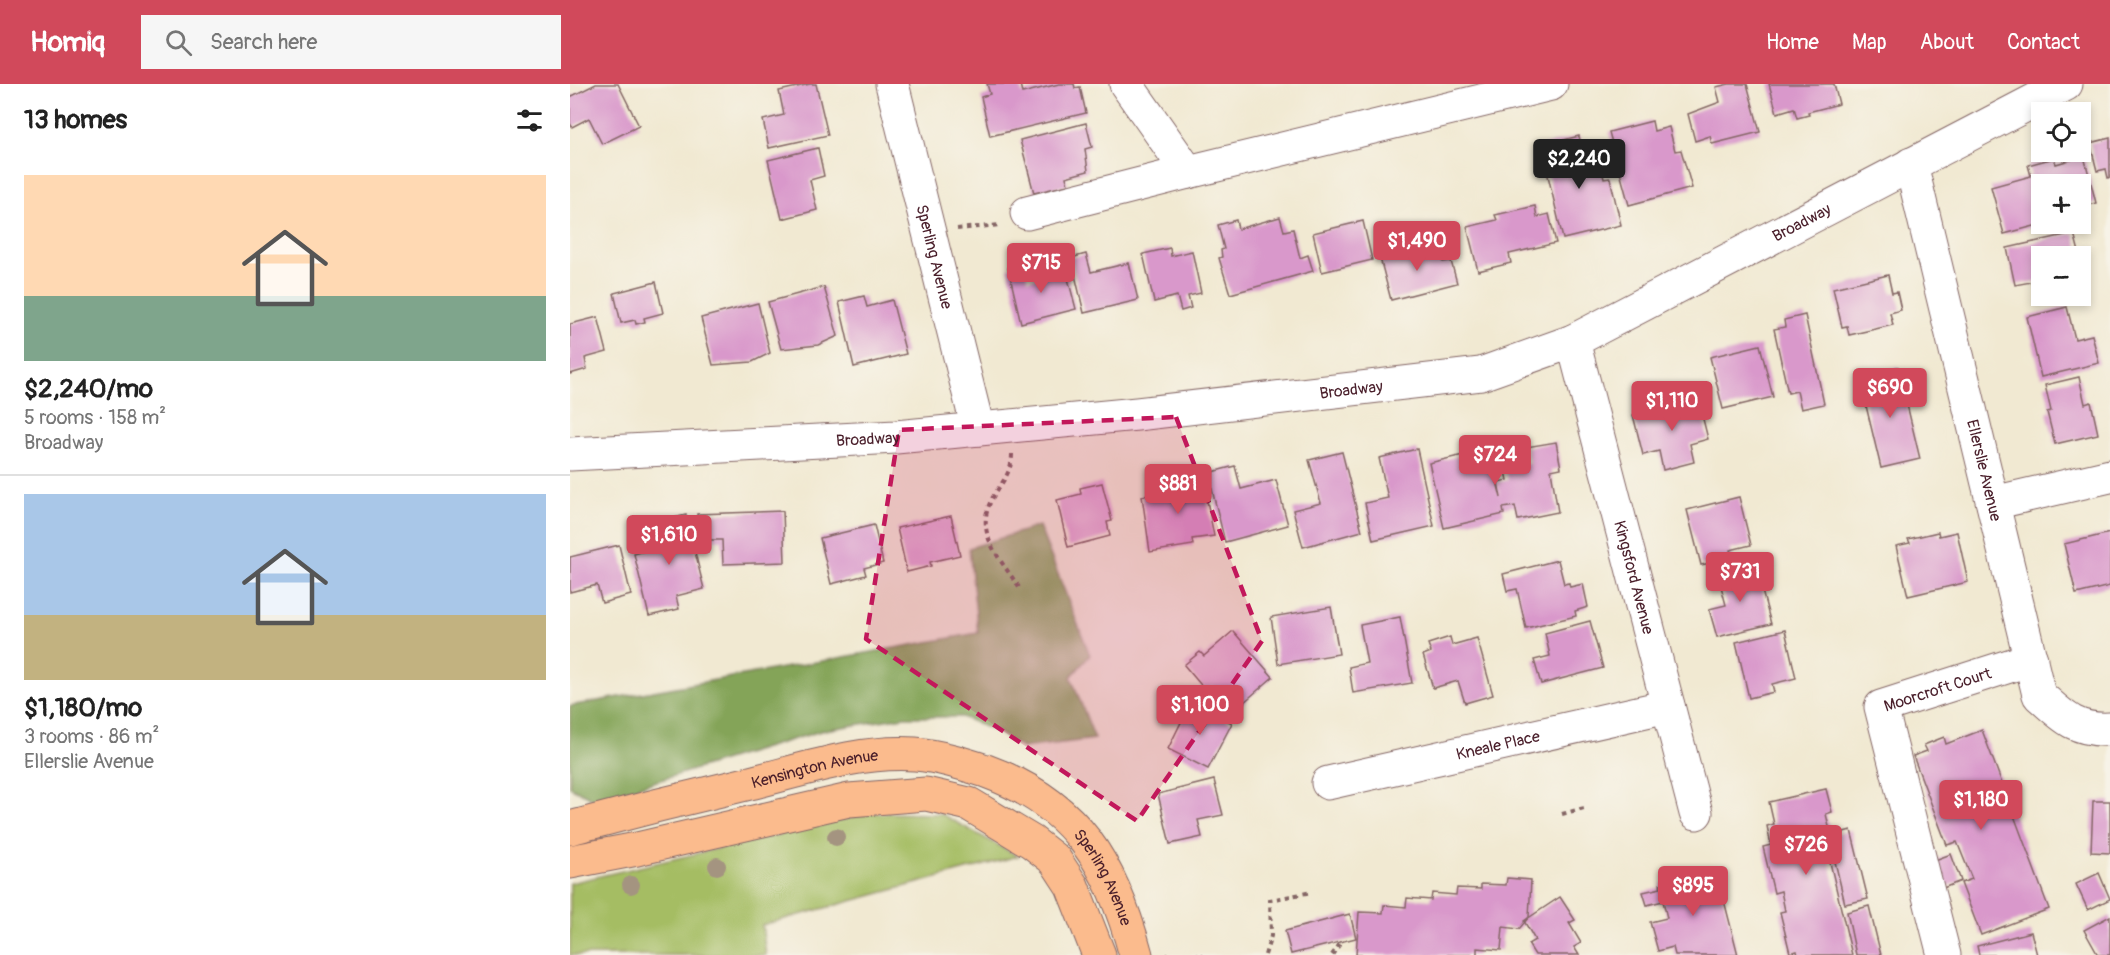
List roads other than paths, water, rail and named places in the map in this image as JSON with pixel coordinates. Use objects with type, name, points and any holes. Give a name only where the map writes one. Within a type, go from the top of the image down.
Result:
[{"type":"main road","name":"Kensington Avenue","points":[[570,828],[854,758],[915,754],[966,764],[1013,781],[1055,807]]},
{"type":"main road","name":"Sperling Avenue","points":[[570,862],[637,849],[849,800],[926,794],[969,804],[1032,842],[1055,860],[1072,886],[1099,955]]},
{"type":"main road","name":"Sperling Avenue","points":[[1055,807],[1082,834],[1101,864],[1117,896],[1136,955]]},
{"type":"street","name":"Sperling Avenue","points":[[892,84],[978,429]]},
{"type":"street","points":[[1126,84],[1188,172]]},
{"type":"street","points":[[1027,213],[1551,84]]},
{"type":"street","name":"Broadway","points":[[570,454],[884,438],[1137,414],[1481,374],[1573,341],[2066,84]]},
{"type":"street","name":"Ellerslie Avenue","points":[[1911,164],[2039,695],[2062,717],[2088,730],[2110,729]]},
{"type":"street","name":"Kingsford Avenue","points":[[1573,341],[1696,813]]},
{"type":"street","points":[[1993,503],[2110,476]]},
{"type":"street","name":"Moorcroft Court","points":[[1944,955],[1881,707],[2031,659]]},
{"type":"street","name":"Kneale Place","points":[[1328,783],[1668,706]]}]
